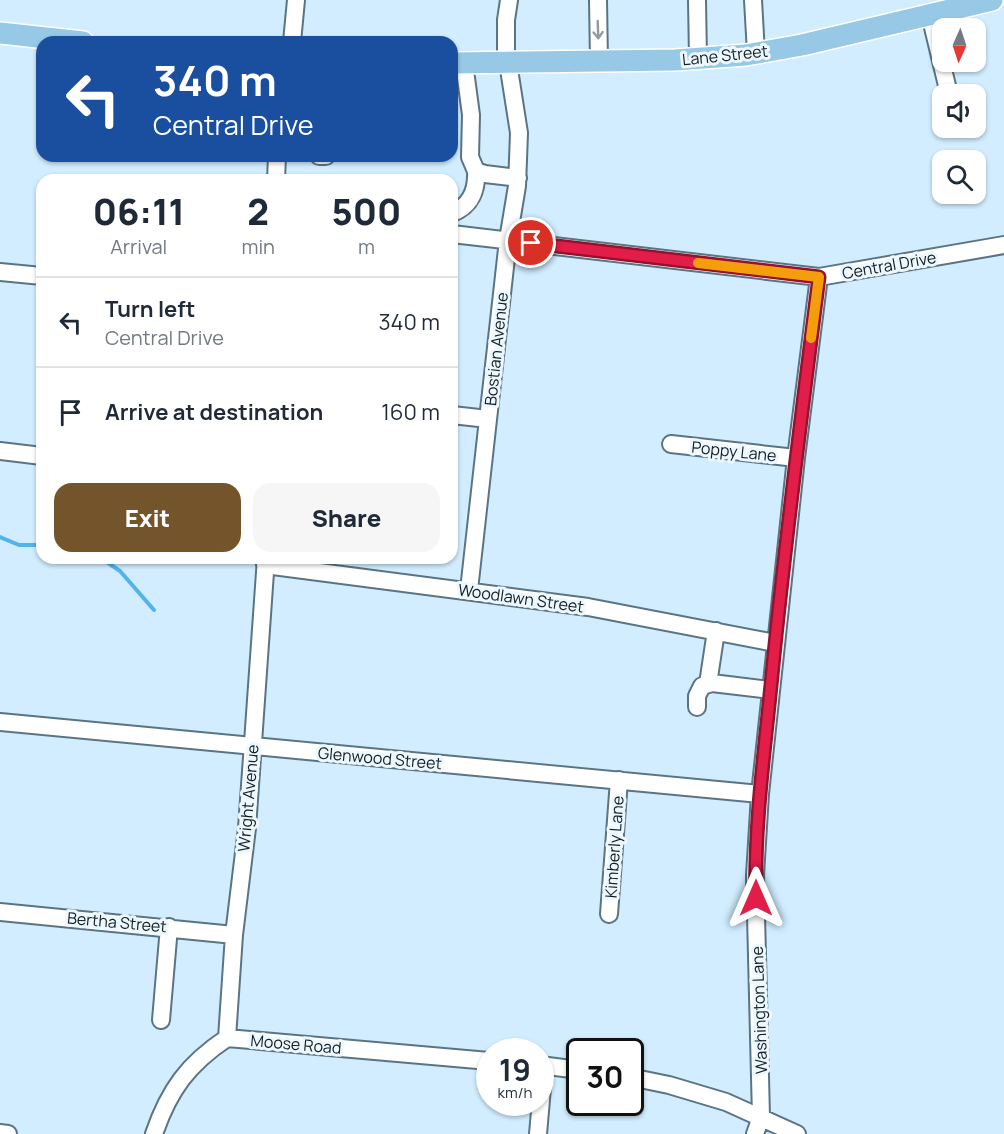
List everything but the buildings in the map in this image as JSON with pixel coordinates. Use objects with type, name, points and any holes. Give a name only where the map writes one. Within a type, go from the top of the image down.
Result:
[{"type":"main road","name":"Lane Street","points":[[458,63],[698,58],[756,53],[802,45],[988,0]]},
{"type":"main road","points":[[0,33],[36,37]]},
{"type":"street","points":[[293,36],[296,0]]},
{"type":"street","name":"Bostian Avenue","points":[[469,590],[508,240],[518,178],[519,133],[508,62],[506,30],[509,0]]},
{"type":"street","points":[[598,0],[599,61]]},
{"type":"street","points":[[697,0],[698,58]]},
{"type":"street","points":[[753,0],[756,53]]},
{"type":"street","points":[[930,15],[947,84]]},
{"type":"street","points":[[458,63],[471,115],[470,157],[476,171],[477,183],[473,196],[458,211]]},
{"type":"street","points":[[476,171],[518,178]]},
{"type":"street","name":"Central Drive","points":[[458,235],[819,277],[1004,245]]},
{"type":"street","points":[[0,272],[36,275]]},
{"type":"street","name":"Washington Lane","points":[[755,1134],[761,1117],[755,875],[760,794],[796,458],[819,277]]},
{"type":"street","points":[[458,416],[488,419]]},
{"type":"street","name":"Poppy Lane","points":[[671,444],[796,458]]},
{"type":"street","points":[[0,451],[36,455]]},
{"type":"street","name":"Wright Avenue","points":[[227,1038],[234,934],[247,828],[265,564]]},
{"type":"street","name":"Woodlawn Street","points":[[280,564],[588,607],[775,643]]},
{"type":"street","points":[[708,684],[716,631]]},
{"type":"street","points":[[697,707],[697,696],[702,686],[708,684],[770,690]]},
{"type":"street","name":"Glenwood Street","points":[[0,722],[760,794]]},
{"type":"street","name":"Kimberly Lane","points":[[609,914],[619,780]]},
{"type":"street","name":"Bertha Street","points":[[0,912],[234,934]]},
{"type":"street","points":[[161,1020],[169,927]]},
{"type":"street","name":"Moose Road","points":[[154,1134],[164,1105],[190,1068],[207,1051],[227,1038],[476,1060]]},
{"type":"street","points":[[644,1080],[726,1102],[797,1134]]},
{"type":"street","points":[[538,1134],[539,1116]]},
{"type":"street","points":[[0,1133],[8,1134]]},
{"type":"waterway","points":[[0,537],[19,545],[36,545]]},
{"type":"waterway","points":[[110,564],[120,571],[154,610]]},
{"type":"slow traffic","points":[[698,263],[819,277],[811,338]]},
{"type":"route","points":[[531,243],[819,277],[796,458],[760,794],[755,875],[756,898]]}]
